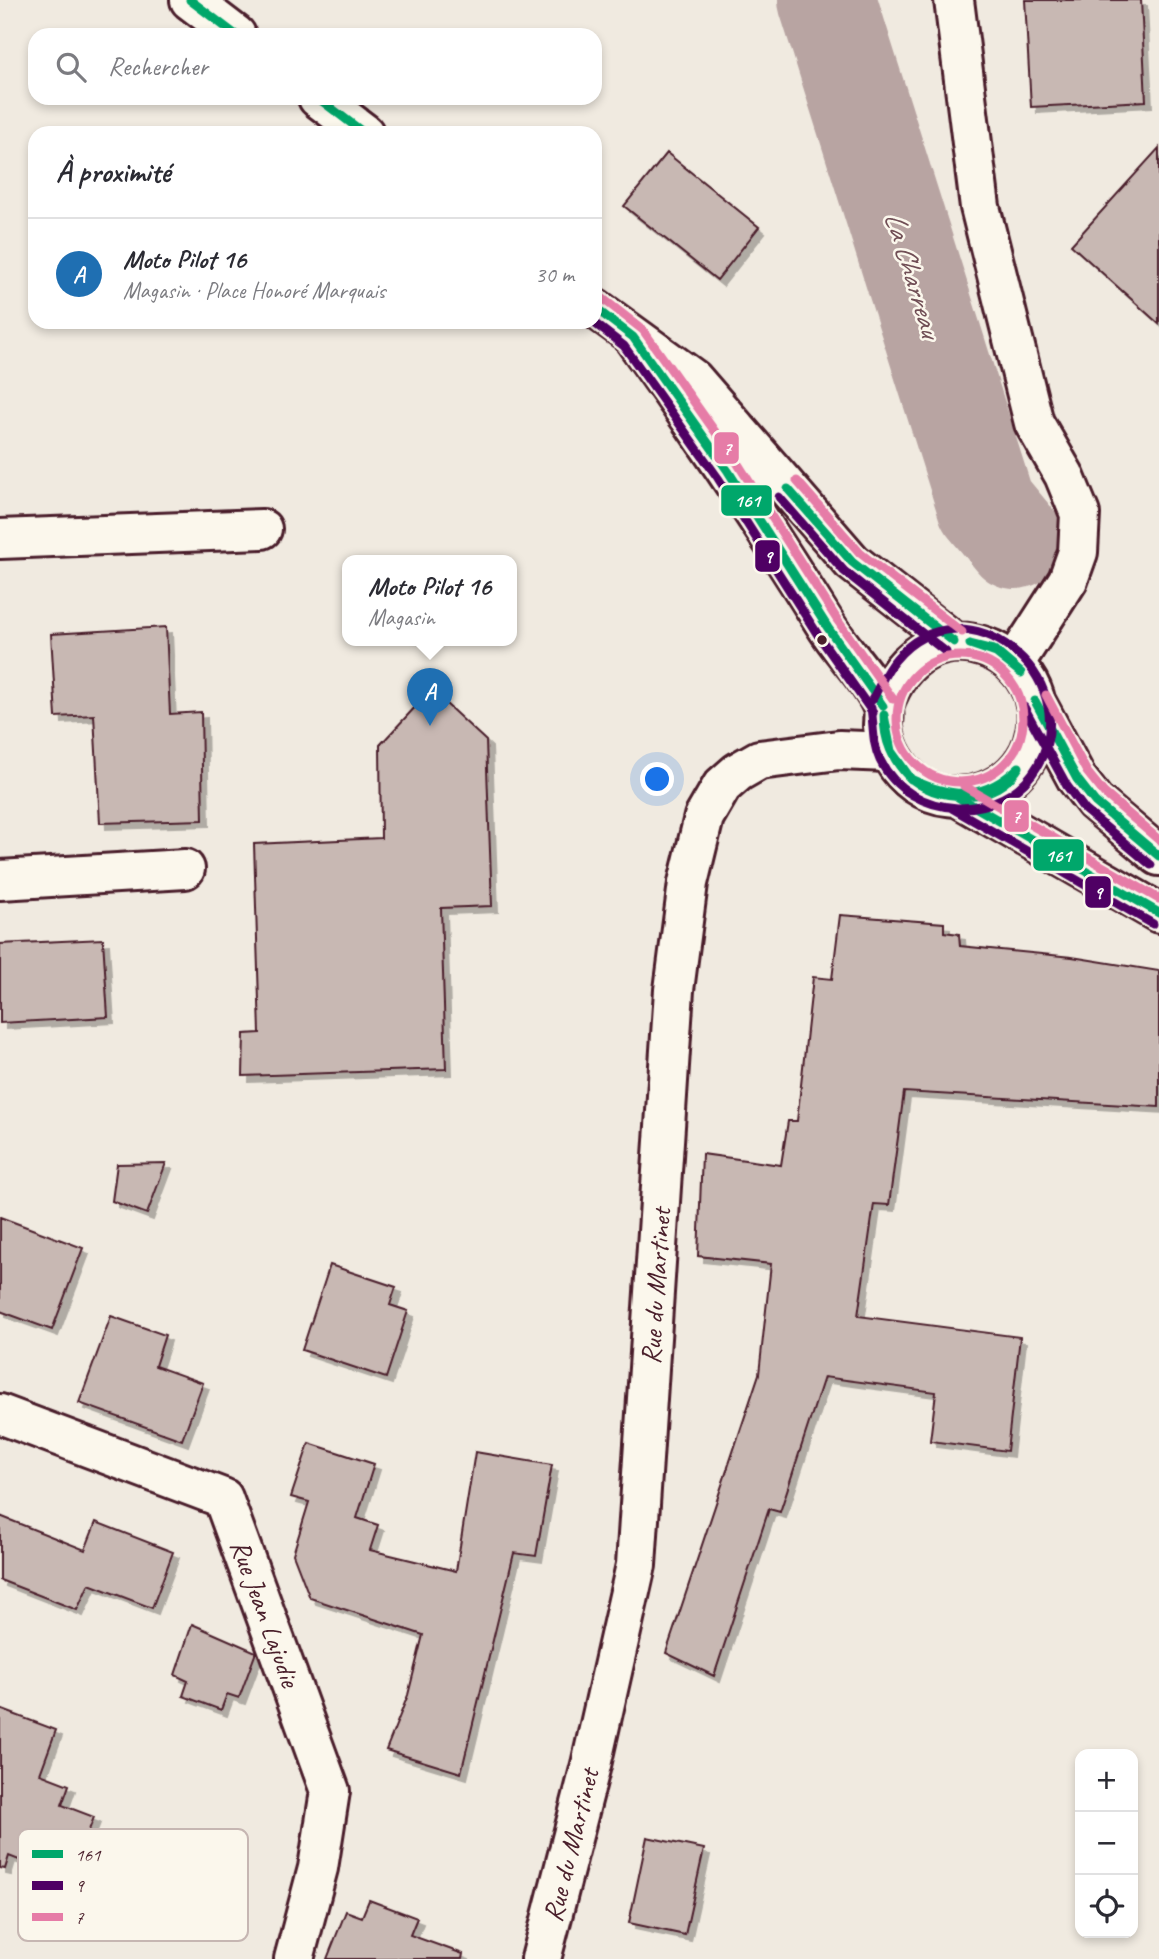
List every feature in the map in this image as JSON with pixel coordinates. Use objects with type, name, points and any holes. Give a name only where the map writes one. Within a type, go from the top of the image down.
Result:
[{"type":"street","points":[[190,0],[227,28]]},
{"type":"street","points":[[954,0],[979,207],[1034,423],[1064,475],[1080,514],[1078,552],[1068,580],[1014,664]]},
{"type":"street","points":[[327,105],[356,126]]},
{"type":"street","points":[[602,313],[693,379],[852,562],[954,642]]},
{"type":"street","points":[[633,337],[728,471],[828,628],[883,706]]},
{"type":"street","points":[[0,539],[262,529]]},
{"type":"street","points":[[1035,701],[1037,722],[1026,760],[1013,776],[996,788],[978,795],[958,797],[936,794],[917,784],[901,770],[889,752],[883,730],[883,706],[892,682],[907,662],[929,648],[954,642],[986,648],[1014,664],[1027,681],[1077,779],[1095,802],[1159,856]]},
{"type":"street","name":"Rue du Martinet","points":[[541,1959],[591,1765],[636,1565],[674,990],[688,883],[704,817],[722,786],[738,772],[759,760],[839,750],[889,752]]},
{"type":"street","points":[[958,797],[1159,913]]},
{"type":"street","points":[[0,880],[185,869]]},
{"type":"street","name":"Rue Jean Lajudie","points":[[0,1414],[223,1498],[330,1791],[318,1868],[294,1959]]},
{"type":"building","points":[[1025,0],[1141,0],[1146,101],[1031,107]]},
{"type":"building","points":[[1159,148],[1159,324],[1071,245]]},
{"type":"building","points":[[667,153],[759,227],[717,280],[624,206]]},
{"type":"building","points":[[166,627],[170,714],[201,712],[203,820],[100,823],[94,715],[56,717],[51,634]]},
{"type":"building","points":[[431,690],[486,741],[492,906],[441,908],[446,1069],[243,1076],[244,1034],[260,1033],[254,844],[381,838],[380,745]]},
{"type":"building","points":[[840,915],[944,923],[944,932],[959,934],[960,946],[1072,957],[1159,971],[1159,1107],[904,1092],[889,1205],[874,1204],[858,1316],[1020,1337],[1007,1451],[930,1441],[936,1392],[824,1377],[780,1512],[769,1509],[714,1676],[666,1653],[759,1374],[771,1264],[698,1256],[702,1154],[781,1165],[788,1121],[797,1121],[813,977],[832,979]]},
{"type":"building","points":[[103,939],[108,1017],[0,1023],[0,944]]},
{"type":"building","points":[[166,1163],[147,1214],[112,1201],[117,1164]]},
{"type":"building","points":[[0,1217],[83,1248],[52,1330],[0,1311]]},
{"type":"building","points":[[330,1265],[396,1287],[390,1305],[408,1311],[386,1378],[302,1350]]},
{"type":"building","points":[[111,1316],[165,1335],[155,1366],[203,1383],[182,1440],[79,1403]]},
{"type":"building","points":[[309,1443],[374,1464],[357,1518],[378,1525],[370,1550],[456,1571],[475,1452],[552,1465],[536,1556],[514,1553],[461,1773],[386,1750],[408,1695],[423,1635],[310,1598],[293,1554],[309,1502],[291,1497]]},
{"type":"building","points":[[0,1516],[85,1550],[96,1522],[173,1552],[152,1608],[89,1584],[77,1610],[0,1580]]},
{"type":"building","points":[[192,1624],[256,1652],[239,1698],[227,1694],[221,1710],[183,1696],[188,1681],[175,1675]]},
{"type":"building","points":[[0,1709],[56,1730],[40,1774],[69,1785],[62,1805],[94,1817],[89,1829],[18,1829],[18,1860],[9,1856],[5,1869],[0,1868]]},
{"type":"building","points":[[647,1837],[704,1849],[685,1935],[629,1923]]},
{"type":"building","points":[[369,1900],[417,1918],[410,1935],[463,1954],[462,1959],[327,1959],[346,1911],[362,1917]]},
{"type":"waterway","name":"La Charreau","points":[[827,0],[986,505],[1015,540]]},
{"type":"transit line","name":"161","points":[[190,0],[227,28]]},
{"type":"transit line","name":"161","points":[[327,105],[355,126]]},
{"type":"transit line","name":"7","points":[[602,298],[643,330],[738,464],[838,621],[893,699]]},
{"type":"transit line","name":"161","points":[[602,313],[633,337],[728,471],[828,628],[883,706]]},
{"type":"transit line","name":"9","points":[[602,329],[624,346],[718,478],[818,635],[873,713]]},
{"type":"transit line","name":"7","points":[[797,481],[860,553],[962,632]]},
{"type":"transit line","name":"161","points":[[788,489],[852,562],[954,642]]},
{"type":"transit line","name":"9","points":[[779,497],[844,571],[946,652]]},
{"type":"transit line","name":"9","points":[[871,708],[877,754],[894,780],[913,795],[934,804],[958,808],[981,806],[1003,798],[1023,785],[1038,765],[1049,731],[1046,699],[1033,671],[1011,648],[984,634],[953,629],[923,637],[896,659],[872,700]]},
{"type":"transit line","name":"161","points":[[970,644],[994,650],[1021,673]]},
{"type":"transit line","name":"161","points":[[970,644],[996,653],[1021,673]]},
{"type":"transit line","name":"7","points":[[960,656],[984,661],[1004,675],[1018,695],[1023,719],[1018,743],[1004,763],[984,777],[960,782],[936,777],[916,763],[902,743],[897,719],[902,695],[916,675],[936,661],[960,656]]},
{"type":"transit line","name":"7","points":[[1046,695],[1087,772],[1104,793],[1159,840]]},
{"type":"transit line","name":"161","points":[[1035,701],[1077,779],[1095,802],[1159,856]]},
{"type":"transit line","name":"9","points":[[1024,707],[1067,786],[1085,810],[1151,865]]},
{"type":"transit line","name":"161","points":[[884,715],[891,751],[911,779]]},
{"type":"transit line","name":"161","points":[[884,715],[890,750],[911,779]]},
{"type":"transit line","name":"161","points":[[913,780],[942,791],[969,793],[994,786],[1019,767]]},
{"type":"transit line","name":"161","points":[[913,780],[939,793],[969,796],[997,787],[1009,779],[1019,767]]},
{"type":"transit line","name":"7","points":[[964,786],[1159,899]]},
{"type":"transit line","name":"161","points":[[958,797],[1159,913]]},
{"type":"transit line","name":"9","points":[[952,808],[1153,924]]},
{"type":"place","name":"Moto Pilot 16","points":[[430,726]]}]
